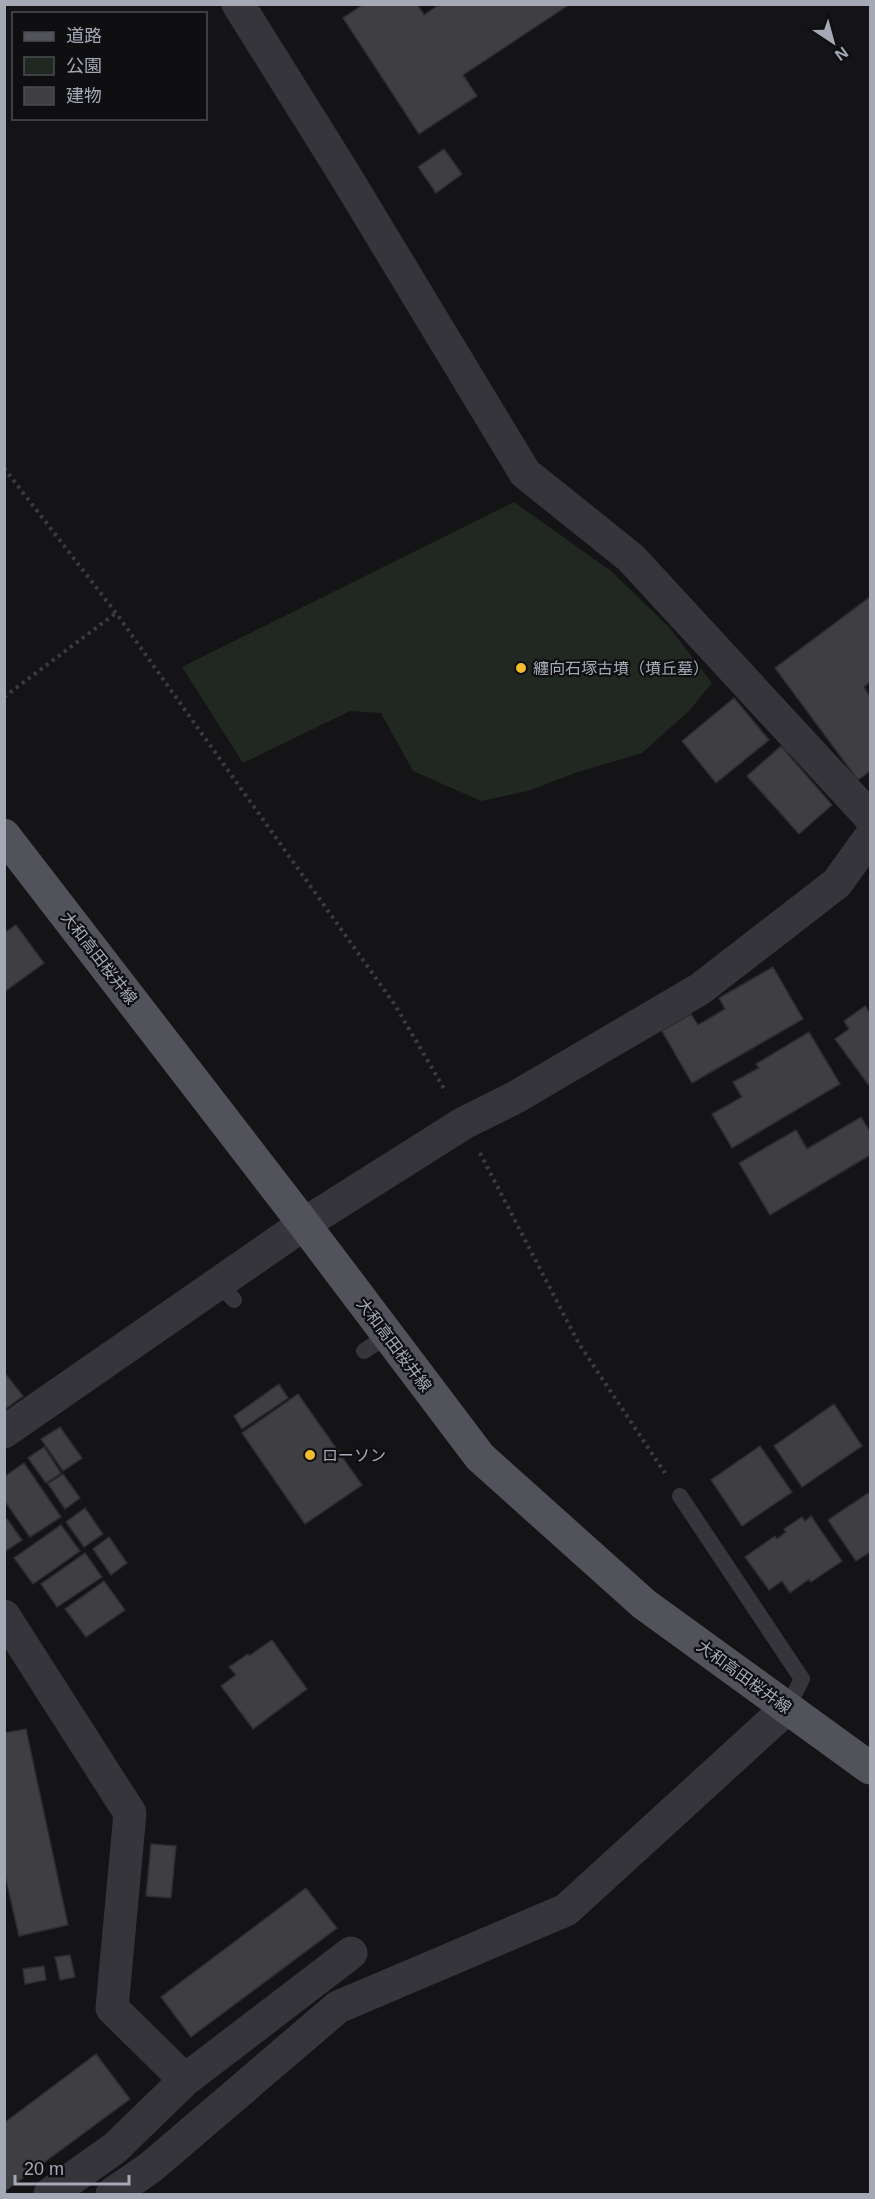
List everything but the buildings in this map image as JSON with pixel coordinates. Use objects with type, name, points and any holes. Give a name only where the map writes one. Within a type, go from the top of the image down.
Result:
[{"type":"main road","name":"大和高田桜井線","points":[[4,835],[304,1224],[375,1344],[480,1457],[644,1604],[870,1768]]},
{"type":"street","points":[[238,4],[343,172],[525,473],[631,558],[870,817]]},
{"type":"street","points":[[4,1432],[226,1292],[304,1224],[464,1123],[516,1097],[700,989],[837,883],[870,837]]},
{"type":"street","points":[[4,1616],[130,1813],[112,2008],[185,2080]]},
{"type":"street","points":[[112,2194],[151,2167],[338,2007],[566,1910],[787,1708]]},
{"type":"street","points":[[50,2194],[116,2148],[185,2080],[351,1953]]},
{"type":"lane","points":[[680,1496],[802,1678],[787,1708]]},
{"type":"path","points":[[4,468],[116,613],[395,1005],[464,1123],[579,1344],[680,1496]]},
{"type":"path","points":[[4,697],[116,613]]},
{"type":"green space","points":[[514,502],[611,571],[669,627],[712,683],[689,711],[642,753],[578,772],[528,791],[481,801],[413,771],[381,713],[350,711],[243,763],[182,667]]},
{"type":"place","name":"纏向石塚古墳（墳丘墓）","points":[[521,668]]},
{"type":"place","name":"ローソン","points":[[310,1455]]}]
